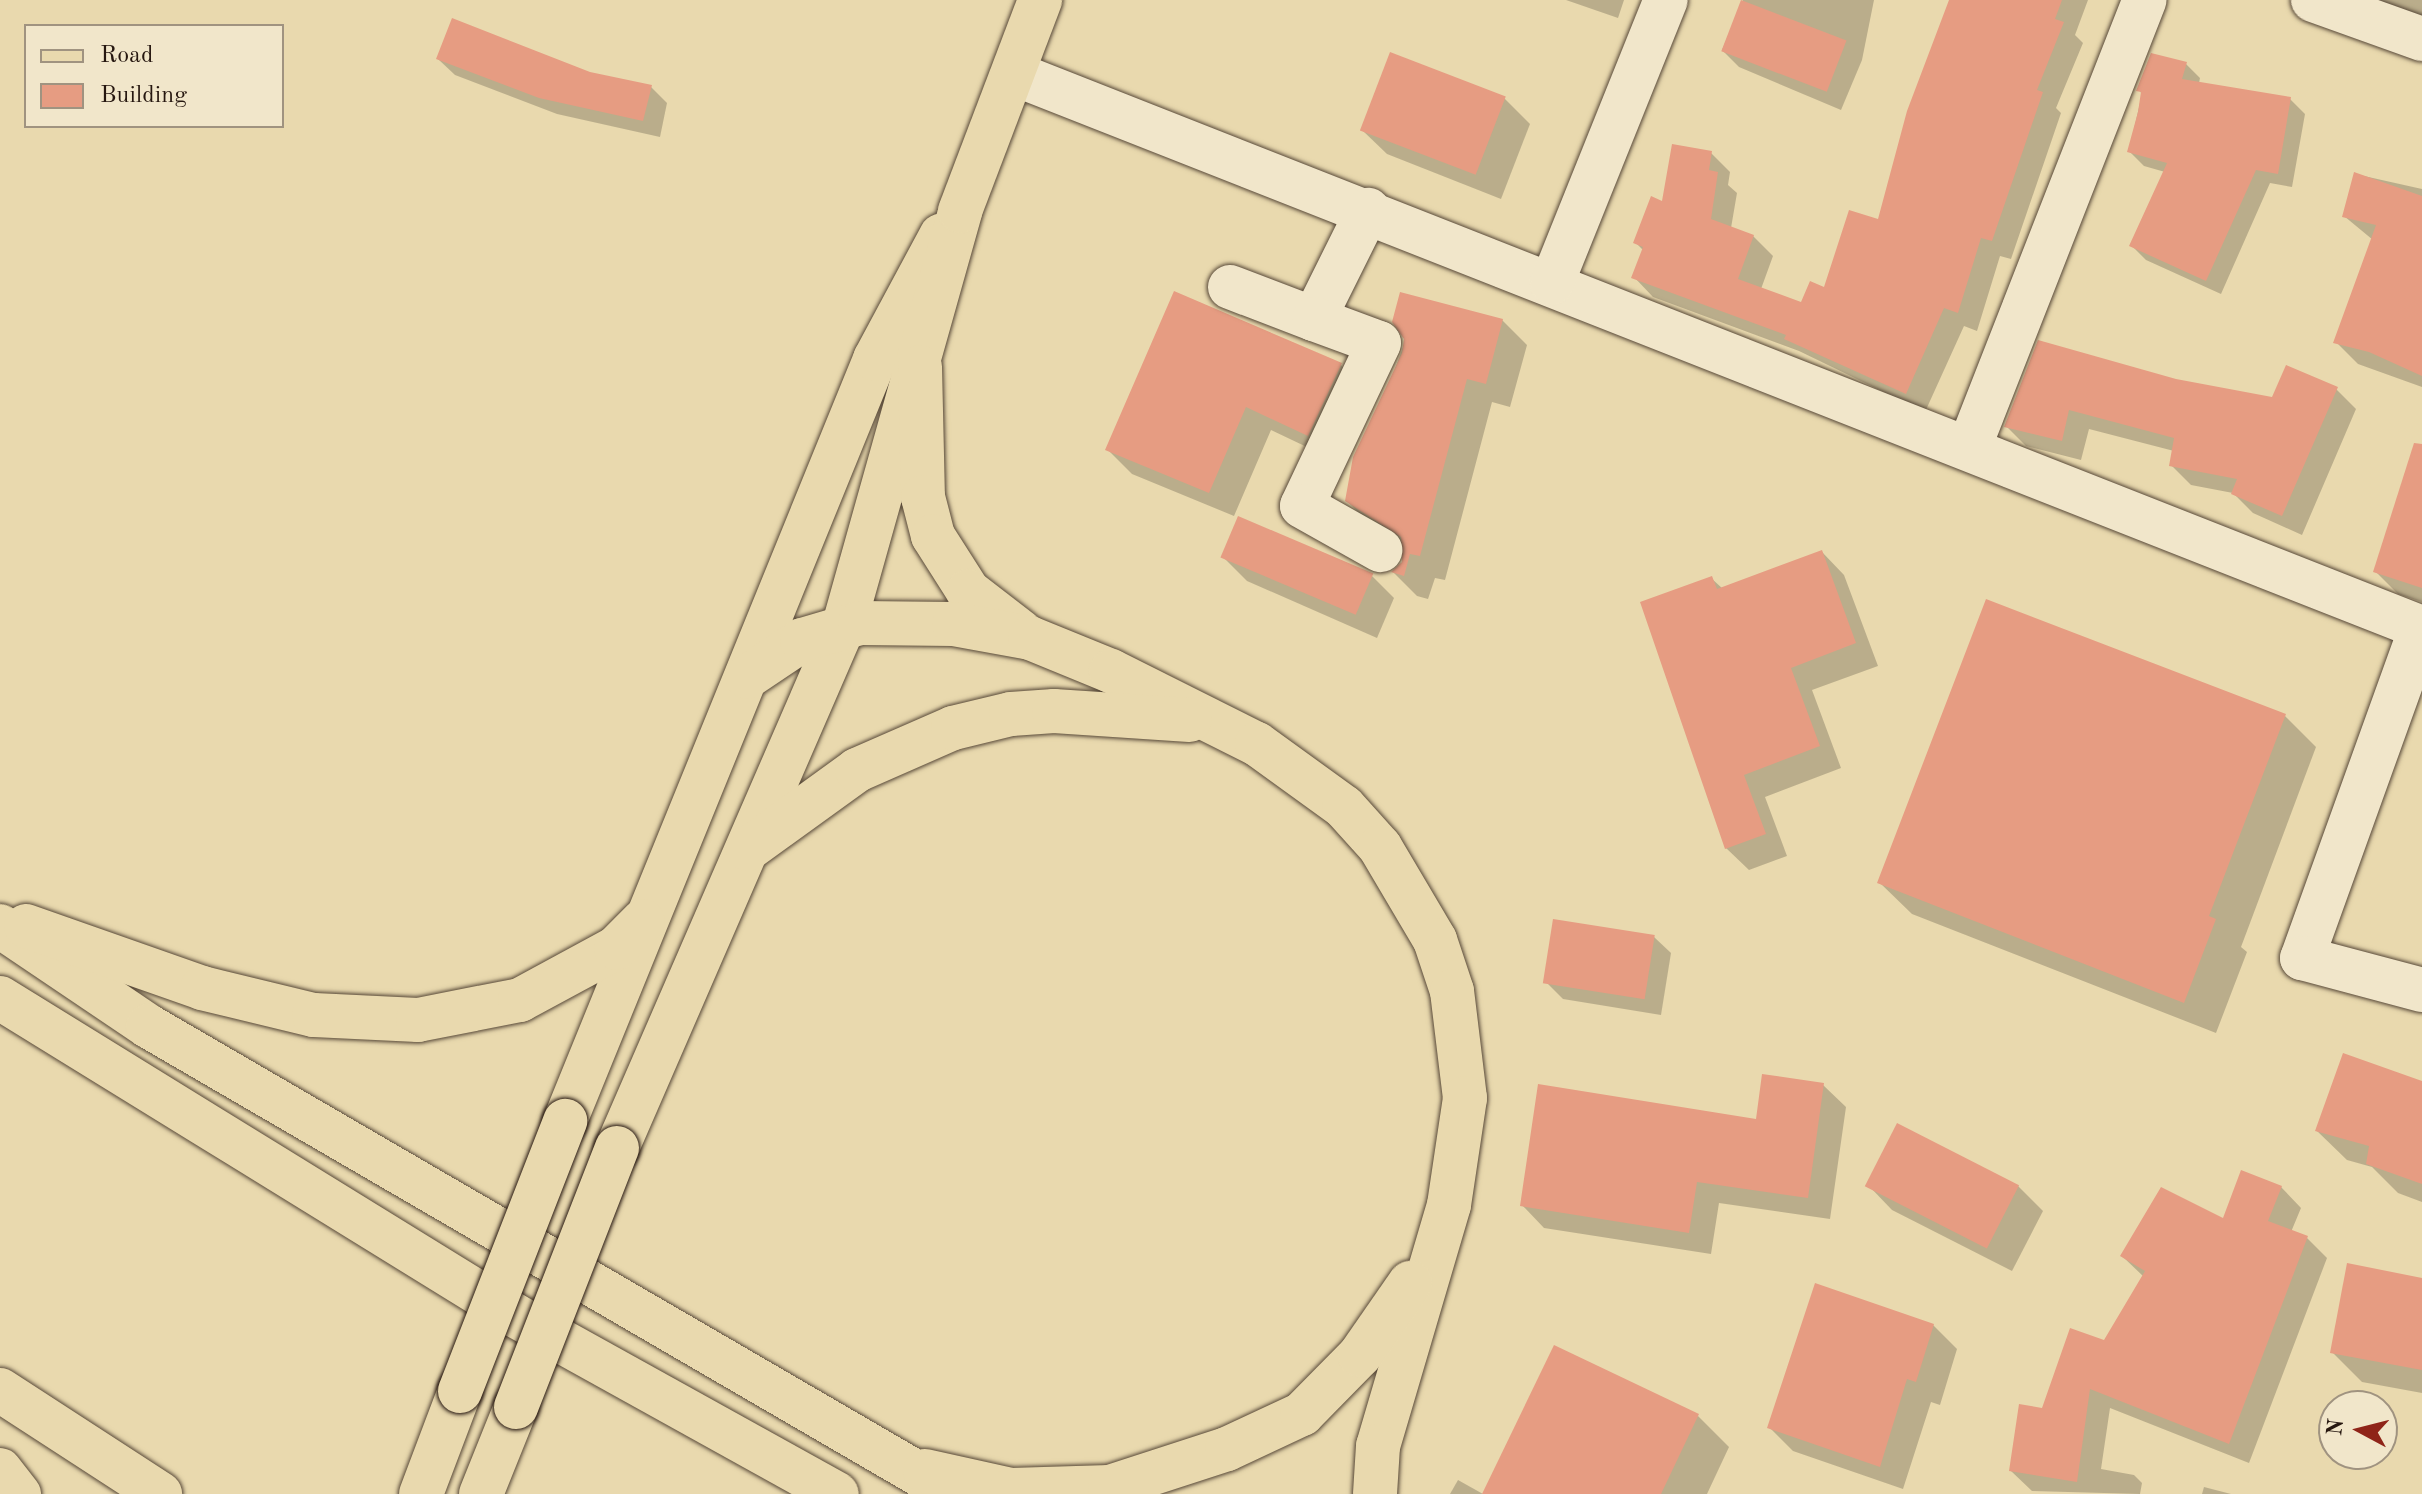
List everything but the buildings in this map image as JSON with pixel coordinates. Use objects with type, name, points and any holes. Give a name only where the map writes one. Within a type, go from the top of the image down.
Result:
[{"type":"main road","points":[[481,1494],[617,1148],[844,625],[920,367],[960,211],[1015,74],[1040,0]]},
{"type":"main road","points":[[421,1494],[643,921],[747,677],[875,359],[914,281],[960,211]]},
{"type":"main road","points":[[920,367],[923,497],[933,536],[968,591],[1030,638]]},
{"type":"main road","points":[[747,677],[802,640],[844,625],[954,624],[1030,638],[1111,671],[1303,773],[1344,807],[1380,847],[1435,940],[1452,991],[1465,1098],[1452,1191],[1430,1255],[1378,1446],[1375,1494]]},
{"type":"main road","points":[[748,849],[857,770],[953,728],[1011,714],[1054,711],[1208,722]]},
{"type":"main road","points":[[0,917],[202,988],[314,1015],[418,1020],[520,1000],[616,948],[643,921]]},
{"type":"main road","points":[[0,926],[148,1026],[953,1494]]},
{"type":"main road","points":[[0,998],[514,1315],[837,1494]]},
{"type":"main road","points":[[906,1467],[1011,1490],[1110,1487],[1227,1449],[1302,1414],[1360,1355],[1430,1255]]},
{"type":"main road","points":[[0,1390],[160,1494]]},
{"type":"main road","points":[[0,1470],[19,1494]]},
{"type":"street","points":[[1552,283],[1666,0]]},
{"type":"street","points":[[1969,448],[2145,0]]},
{"type":"street","points":[[2313,0],[2422,39]]},
{"type":"street","points":[[1015,74],[1368,210],[2422,628],[2302,958],[2422,990]]},
{"type":"street","points":[[1314,319],[1368,210]]},
{"type":"street","points":[[1230,287],[1379,343],[1302,506],[1380,550]]}]
